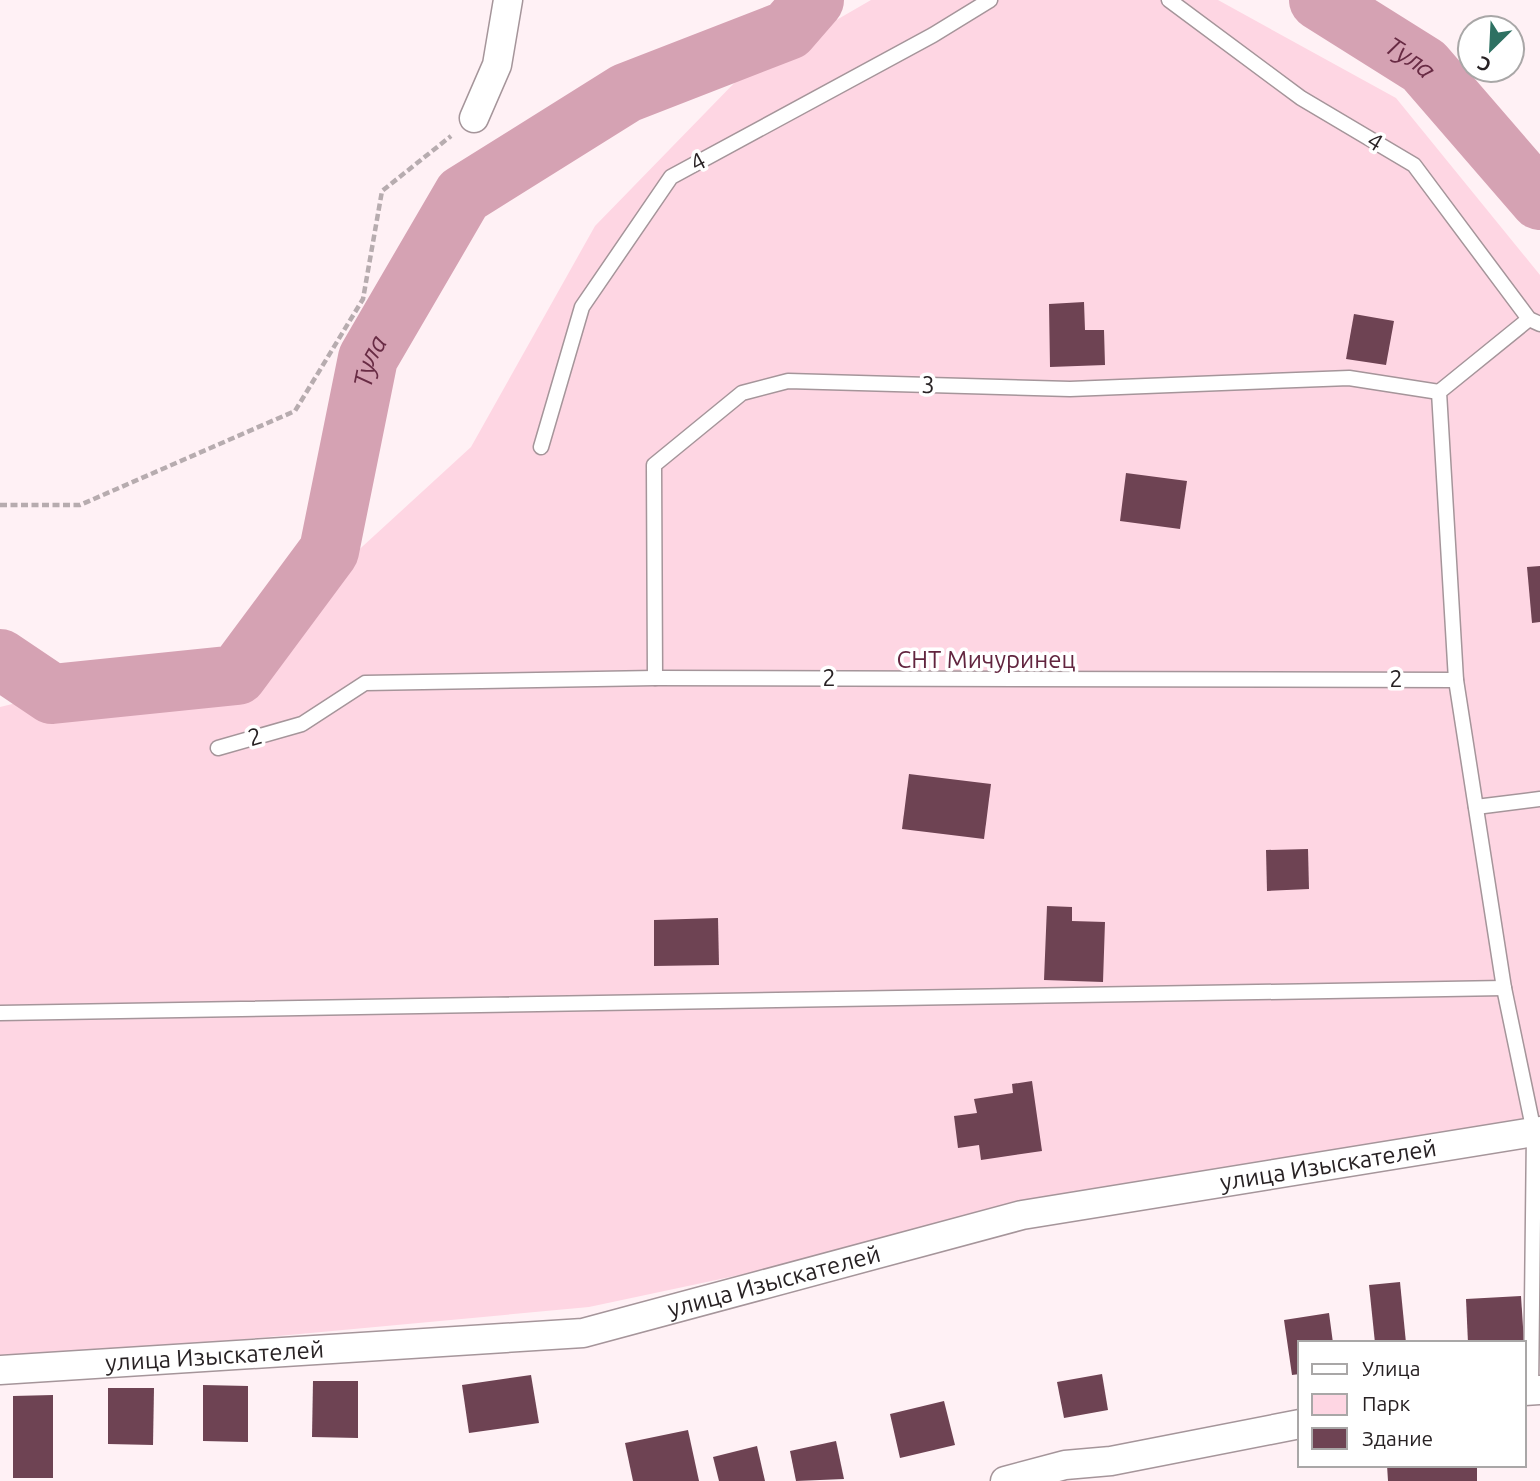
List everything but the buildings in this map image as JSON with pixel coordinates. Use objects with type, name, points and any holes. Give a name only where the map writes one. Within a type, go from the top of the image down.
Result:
[{"type":"street","points":[[474,118],[498,65],[508,0]]},
{"type":"street","name":"улица Изыскателей","points":[[0,1370],[583,1333],[1022,1215],[1537,1131]]},
{"type":"street","points":[[1005,1481],[1065,1465],[1113,1471],[1298,1425]]},
{"type":"lane","name":"4","points":[[541,447],[582,307],[671,177],[933,36],[990,0]]},
{"type":"lane","name":"4","points":[[1169,0],[1301,98],[1413,165],[1534,322]]},
{"type":"lane","points":[[1532,1390],[1537,1131],[1504,988],[1456,680],[1439,392],[1534,322]]},
{"type":"lane","name":"3","points":[[655,677],[654,465],[742,393],[788,382],[1070,389],[1349,378],[1439,392]]},
{"type":"lane","name":"2","points":[[218,748],[302,724],[365,683],[655,677],[1456,680]]},
{"type":"lane","points":[[1476,807],[1540,799]]},
{"type":"lane","points":[[0,1013],[1504,988]]},
{"type":"path","points":[[0,505],[80,505],[295,411],[363,299],[382,191],[474,118]]},
{"type":"green space","name":"СНТ Мичуринец","points":[[871,0],[1218,0],[1396,98],[1540,275],[1540,1131],[1022,1215],[589,1307],[0,1362],[0,707],[255,645],[471,447],[595,226],[743,74]]},
{"type":"waterway","name":"Тула","points":[[0,659],[52,694],[237,675],[329,551],[368,358],[463,195],[626,93],[788,30],[814,0]]},
{"type":"waterway","name":"Тула","points":[[1319,0],[1424,66],[1540,200]]}]
